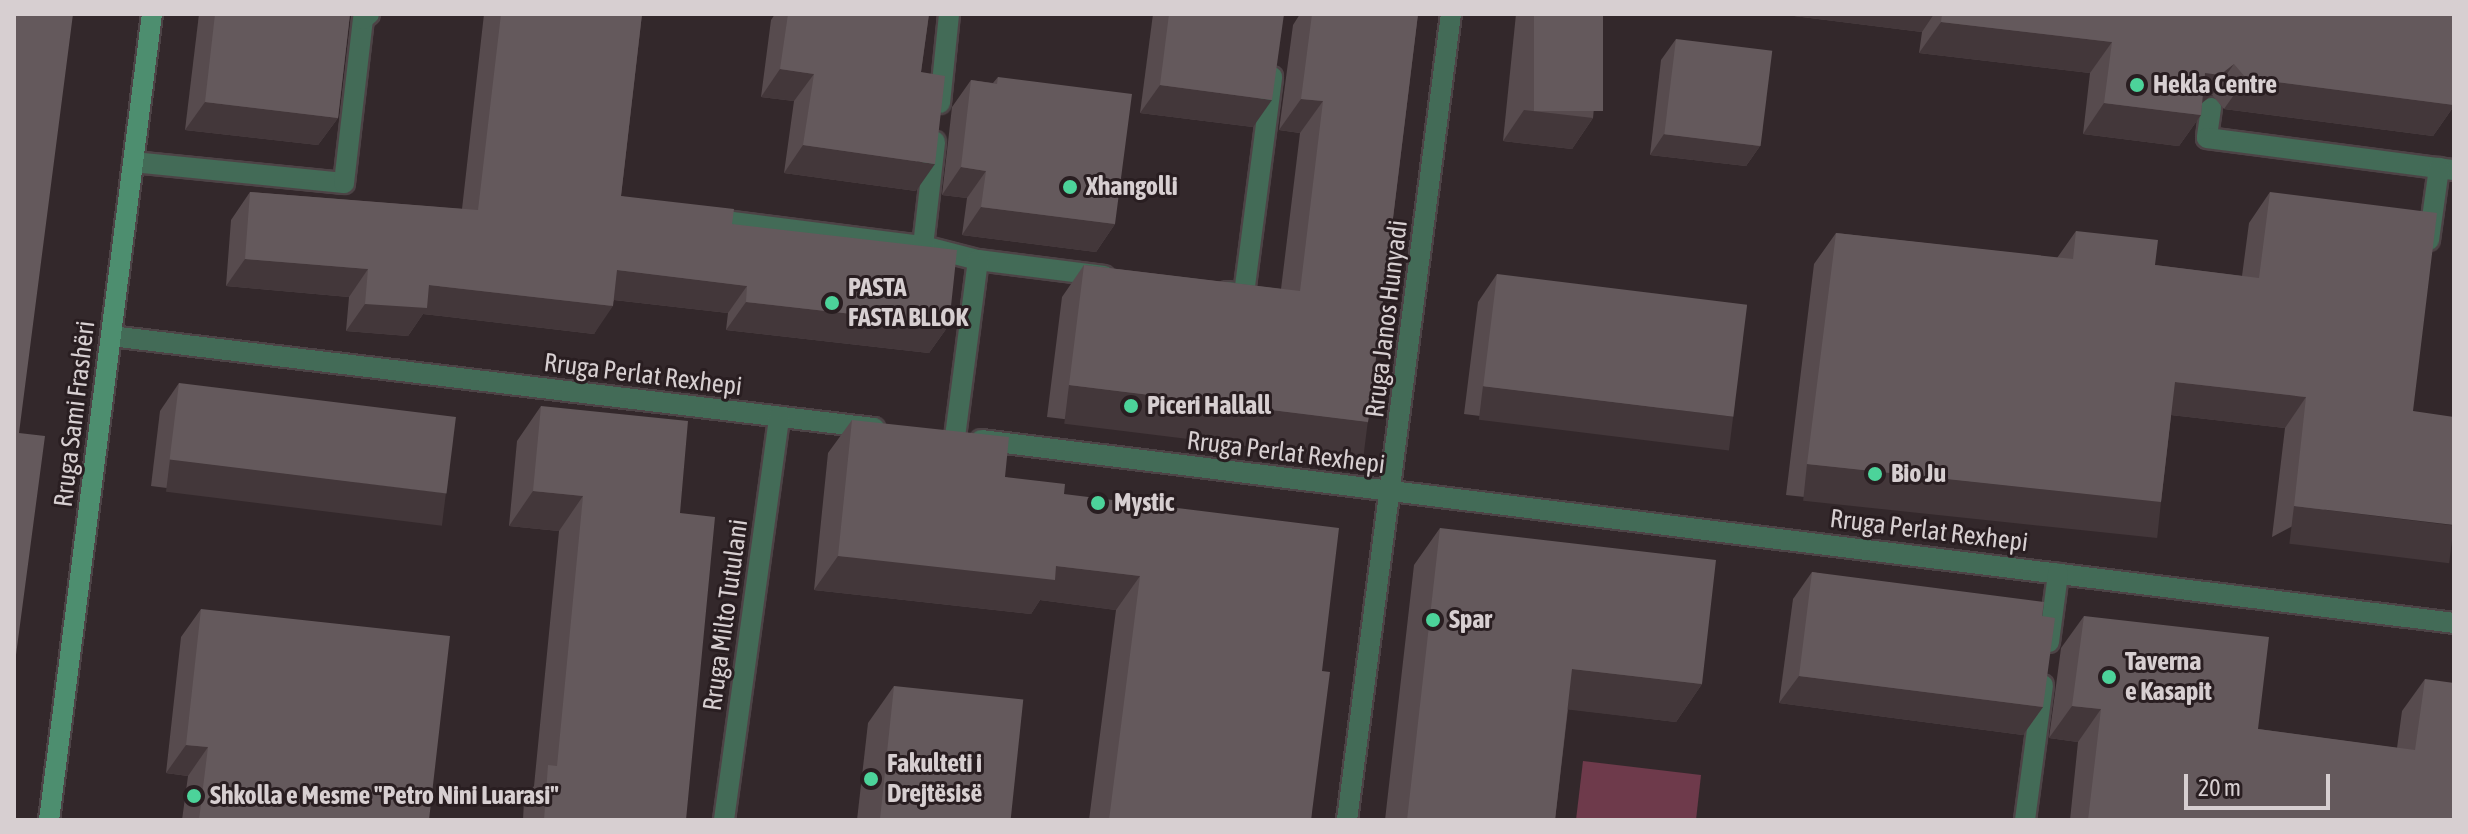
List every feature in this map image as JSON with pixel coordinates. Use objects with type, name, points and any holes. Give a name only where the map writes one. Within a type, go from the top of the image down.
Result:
[{"type":"main road","name":"Rruga Sami Frashëri","points":[[49,820],[152,14]]},
{"type":"street","points":[[133,162],[344,183],[363,19],[369,14]]},
{"type":"street","points":[[923,246],[949,14]]},
{"type":"street","name":"Rruga Janos Hunyadi","points":[[1347,820],[1451,14]]},
{"type":"street","points":[[1197,288],[1244,294],[1275,60]]},
{"type":"street","points":[[2211,108],[2207,138],[2446,169],[2427,255]]},
{"type":"street","points":[[691,216],[923,246],[978,260],[1119,278]]},
{"type":"street","name":"Rruga Perlat Rexhepi","points":[[978,260],[948,436],[2454,623]]},
{"type":"street","name":"Rruga Perlat Rexhepi","points":[[111,336],[896,430]]},
{"type":"street","name":"Rruga Milto Tutulani","points":[[724,820],[779,417]]},
{"type":"street","points":[[2025,820],[2058,574]]},
{"type":"shaded area","points":[[1583,761],[1701,775],[1696,820],[1576,820]]},
{"type":"building","points":[[14,14],[73,14],[19,433],[45,436],[14,670]]},
{"type":"building","points":[[215,14],[350,14],[338,118],[205,102]]},
{"type":"building","points":[[501,14],[642,14],[621,196],[734,209],[732,224],[957,250],[949,325],[746,302],[747,286],[617,270],[613,306],[429,285],[427,308],[365,304],[368,269],[245,259],[250,192],[478,210]]},
{"type":"building","points":[[788,14],[929,14],[921,72],[945,76],[935,164],[803,145],[814,74],[780,69]]},
{"type":"building","points":[[1169,14],[1284,14],[1272,100],[1160,85]]},
{"type":"building","points":[[1312,14],[1418,14],[1368,422],[1069,385],[1084,265],[1300,291],[1323,101],[1301,99]]},
{"type":"building","points":[[1534,14],[1603,14],[1603,111],[1534,111]]},
{"type":"building","points":[[1942,14],[2454,14],[2454,105],[2246,78],[2234,64],[2220,75],[2205,73],[2201,115],[2104,103],[2112,42],[1941,22]]},
{"type":"building","points":[[1676,39],[1772,51],[1761,146],[1664,134]]},
{"type":"building","points":[[998,77],[1132,94],[1115,224],[981,207],[986,171],[961,167],[971,80],[997,84]]},
{"type":"building","points":[[2270,192],[2437,213],[2413,411],[2454,417],[2454,525],[2294,506],[2306,397],[2175,382],[2161,502],[1807,464],[1836,233],[2073,259],[2076,231],[2158,240],[2155,265],[2259,278]]},
{"type":"building","points":[[1497,274],[1747,305],[1733,417],[1483,386]]},
{"type":"building","points":[[179,383],[456,417],[447,493],[170,459]]},
{"type":"building","points":[[541,406],[688,421],[680,513],[715,517],[686,820],[544,820],[548,765],[557,766],[583,496],[533,491]]},
{"type":"building","points":[[852,420],[1009,437],[1005,477],[1065,484],[1064,494],[1339,528],[1322,671],[1330,672],[1311,820],[1109,820],[1140,576],[1056,566],[1055,580],[838,556]]},
{"type":"building","points":[[1440,528],[1716,560],[1702,684],[1572,669],[1555,820],[1407,820]]},
{"type":"building","points":[[1812,572],[2044,602],[2042,616],[2055,618],[2043,707],[1799,676]]},
{"type":"building","points":[[201,609],[450,636],[429,820],[199,820],[208,747],[186,745]]},
{"type":"building","points":[[2084,616],[2269,637],[2258,729],[2415,750],[2425,679],[2454,683],[2454,820],[2088,820],[2101,709],[2072,706]]},
{"type":"building","points":[[894,686],[1023,700],[1011,820],[880,820]]},
{"type":"place","name":"Hekla Centre","points":[[2137,85]]},
{"type":"place","name":"Xhangolli","points":[[1070,187]]},
{"type":"place","name":"PASTA FASTA BLLOK","points":[[832,303]]},
{"type":"place","name":"Piceri Hallall","points":[[1131,406]]},
{"type":"place","name":"Bio Ju","points":[[1875,474]]},
{"type":"place","name":"Mystic","points":[[1098,503]]},
{"type":"place","name":"Spar","points":[[1433,620]]},
{"type":"place","name":"Taverna e Kasapit","points":[[2109,677]]},
{"type":"place","name":"Fakulteti i Drejtësisë","points":[[871,779]]},
{"type":"place","name":"Shkolla e Mesme \"Petro Nini Luarasi\"","points":[[194,796]]}]
